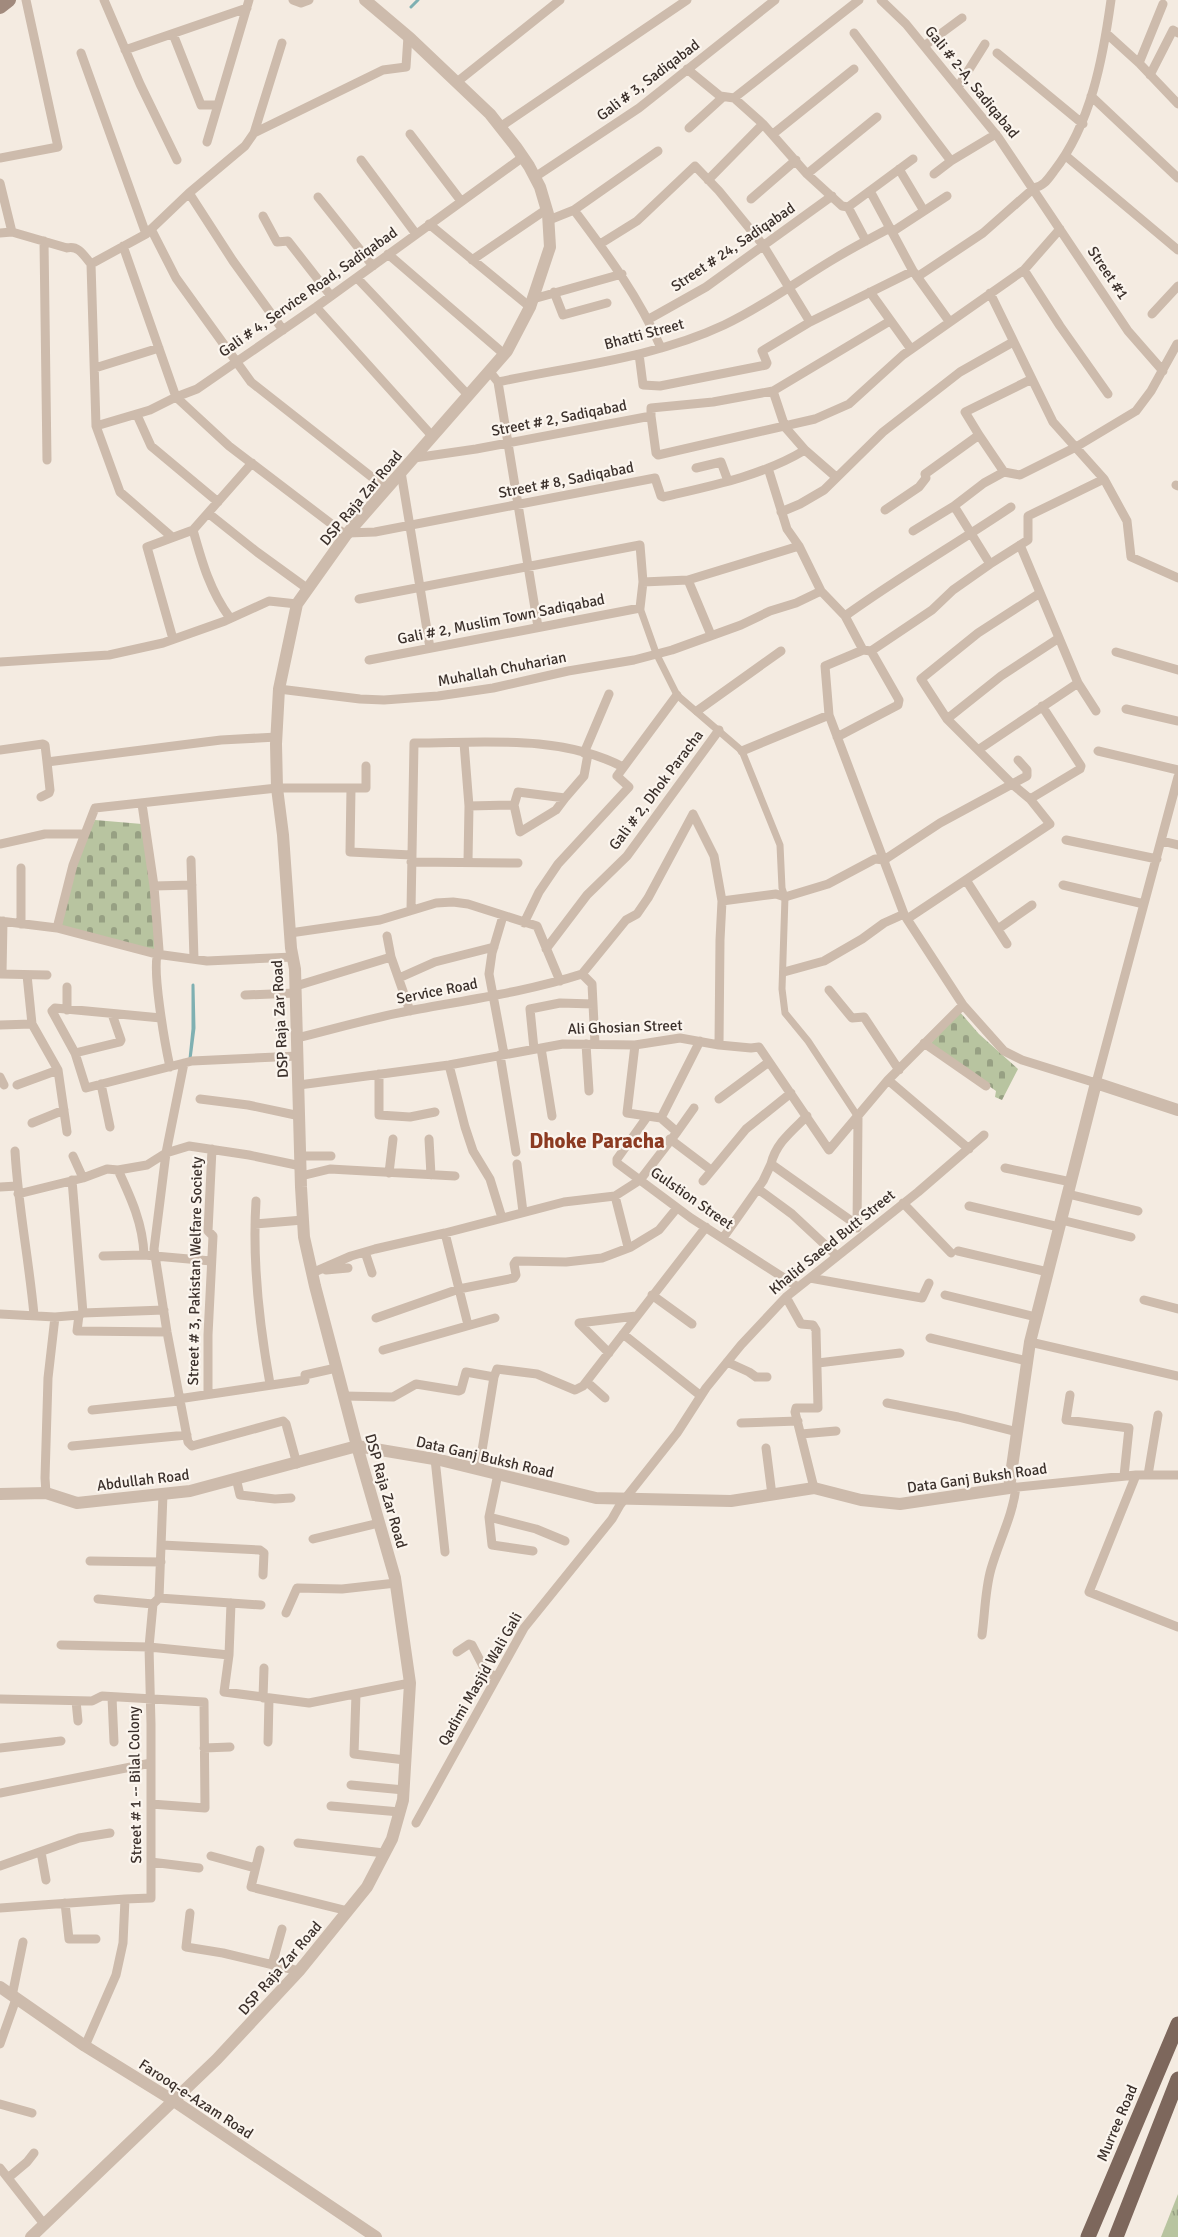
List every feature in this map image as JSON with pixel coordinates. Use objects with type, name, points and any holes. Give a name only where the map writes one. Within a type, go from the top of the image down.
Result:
[{"type":"main road","points":[[0,7],[9,0]]},
{"type":"main road","name":"Murree Road","points":[[1088,2237],[1178,2024]]},
{"type":"main road","points":[[1116,2237],[1178,2079]]},
{"type":"street","points":[[0,158],[58,147],[26,0]]},
{"type":"street","points":[[104,0],[177,160]]},
{"type":"street","points":[[293,0],[301,3],[309,0]]},
{"type":"street","name":"DSP Raja Zar Road","points":[[31,2237],[217,2059],[299,1971],[367,1887],[392,1839],[404,1790],[410,1683],[396,1583],[336,1368],[304,1237],[296,989],[277,788],[279,689],[297,604],[347,534],[504,354],[532,303],[550,247],[548,215],[535,177],[523,157],[500,127],[457,82],[366,0]]},
{"type":"street","points":[[457,82],[560,0]]},
{"type":"street","points":[[500,127],[687,0]]},
{"type":"street","name":"Gali # 3, Sadiqabad","points":[[535,177],[639,108],[775,0]]},
{"type":"street","points":[[734,98],[859,0]]},
{"type":"street","name":"Gali # 2-A, Sadiqabad","points":[[881,0],[906,24],[958,87],[996,134],[1034,188]]},
{"type":"street","points":[[890,8],[897,0]]},
{"type":"street","points":[[639,354],[644,385],[660,386],[733,373],[767,364],[762,351],[810,322],[870,292],[915,274],[984,233],[1034,188],[1042,186],[1066,156],[1083,124],[1107,34],[1111,0]]},
{"type":"street","points":[[125,50],[173,34],[248,4]]},
{"type":"street","points":[[207,142],[248,4]]},
{"type":"street","points":[[1139,63],[1163,4]]},
{"type":"street","points":[[924,46],[962,18]]},
{"type":"street","points":[[1150,75],[1173,30],[1178,33]]},
{"type":"street","points":[[854,33],[951,161]]},
{"type":"street","points":[[173,34],[201,105],[218,105]]},
{"type":"street","points":[[1107,34],[1139,63],[1178,104]]},
{"type":"street","points":[[254,133],[383,70],[405,67],[408,36]]},
{"type":"street","points":[[91,264],[149,231],[189,193],[245,146],[254,133],[282,43]]},
{"type":"street","points":[[958,87],[985,44]]},
{"type":"street","points":[[81,53],[149,231],[176,278],[251,382],[387,489]]},
{"type":"street","points":[[997,53],[1083,124]]},
{"type":"street","points":[[687,69],[723,97],[734,98],[763,124],[807,174],[842,206],[848,207],[913,159]]},
{"type":"street","points":[[773,134],[854,69]]},
{"type":"street","points":[[1091,96],[1178,178]]},
{"type":"street","points":[[689,128],[723,97]]},
{"type":"street","points":[[807,174],[877,117]]},
{"type":"street","points":[[708,180],[763,124]]},
{"type":"street","points":[[410,134],[461,201]]},
{"type":"street","points":[[934,174],[996,134]]},
{"type":"street","points":[[472,260],[548,215],[574,210],[658,152]]},
{"type":"street","points":[[1066,156],[1177,247]]},
{"type":"street","name":"Gali # 4, Service Road, Sadiqabad","points":[[96,426],[137,415],[197,389],[316,308],[523,157]]},
{"type":"street","points":[[361,160],[416,234]]},
{"type":"street","points":[[751,199],[796,160]]},
{"type":"street","points":[[600,244],[637,221],[695,166],[763,245],[810,322]]},
{"type":"street","points":[[899,169],[924,211]]},
{"type":"street","points":[[0,183],[12,232]]},
{"type":"street","name":"Street #1","points":[[1034,188],[1128,332],[1163,371]]},
{"type":"street","points":[[870,191],[915,274],[949,321]]},
{"type":"street","points":[[189,193],[233,261],[283,330]]},
{"type":"street","name":"Street # 24, Sadiqabad","points":[[649,319],[706,287],[832,196]]},
{"type":"street","name":"Bhatti Street","points":[[498,382],[639,354],[723,326],[947,196]]},
{"type":"street","points":[[318,197],[373,266]]},
{"type":"street","points":[[848,207],[866,241]]},
{"type":"street","points":[[574,210],[622,274],[649,319],[661,348]]},
{"type":"street","points":[[263,216],[277,242],[288,241],[331,296]]},
{"type":"street","points":[[429,224],[472,260],[532,303],[554,292],[622,274]]},
{"type":"street","points":[[651,416],[657,454],[815,420],[849,404],[911,349],[1024,270],[1060,229]]},
{"type":"street","points":[[0,233],[12,232],[78,249],[91,264],[96,426],[120,492],[172,537]]},
{"type":"street","points":[[44,241],[47,460]]},
{"type":"street","points":[[123,246],[176,397],[229,446],[347,534]]},
{"type":"street","points":[[388,254],[504,354]]},
{"type":"street","points":[[1024,270],[1108,394]]},
{"type":"street","points":[[357,278],[469,396]]},
{"type":"street","points":[[1152,314],[1178,286]]},
{"type":"street","points":[[554,292],[563,315],[607,303]]},
{"type":"street","points":[[870,292],[911,349]]},
{"type":"street","points":[[990,293],[1053,422],[1104,479],[1127,521],[1131,556],[1178,578]]},
{"type":"street","points":[[316,308],[433,437]]},
{"type":"street","points":[[836,477],[805,450],[785,427],[774,391],[890,321]]},
{"type":"street","points":[[781,512],[824,490],[883,432],[960,372],[1013,342]]},
{"type":"street","points":[[913,531],[1004,472],[1020,475],[1076,447],[1136,411],[1163,371],[1177,344]]},
{"type":"street","points":[[95,368],[159,348]]},
{"type":"street","points":[[490,372],[498,382],[538,627]]},
{"type":"street","points":[[1004,472],[965,412],[1032,379]]},
{"type":"street","name":"Street # 2, Sadiqabad","points":[[414,458],[509,443],[651,416],[651,408],[713,402],[774,391]]},
{"type":"street","points":[[137,415],[151,446],[218,502]]},
{"type":"street","points":[[885,510],[919,487],[926,478],[924,474],[980,435]]},
{"type":"street","name":"Street # 8, Sadiqabad","points":[[347,534],[411,526],[655,478],[661,497],[728,481],[768,468],[787,461],[805,450]]},
{"type":"street","points":[[696,468],[721,462],[728,481]]},
{"type":"street","points":[[173,639],[147,547],[193,530],[252,463]]},
{"type":"street","points":[[768,468],[787,529],[799,546],[821,591],[845,616],[899,703],[837,737]]},
{"type":"street","points":[[401,472],[430,648]]},
{"type":"street","points":[[1104,479],[1028,516],[1028,540],[953,590],[932,610],[867,651],[825,666],[829,715],[906,916],[963,1005],[1004,1051],[1022,1060],[1178,1110]]},
{"type":"street","points":[[954,506],[990,564]]},
{"type":"street","points":[[845,616],[914,567],[971,534],[1011,507]]},
{"type":"street","points":[[208,513],[308,589]]},
{"type":"street","points":[[193,530],[207,577],[217,600],[230,618]]},
{"type":"street","points":[[359,599],[640,545],[643,582],[640,608],[656,652],[676,695],[742,751],[780,845],[782,888],[785,897],[782,990],[785,1013],[808,1041],[858,1117],[857,1241]]},
{"type":"street","points":[[1020,545],[1078,682],[1096,711]]},
{"type":"street","points":[[643,582],[688,580],[799,546]]},
{"type":"street","points":[[688,580],[711,635]]},
{"type":"street","name":"Muhallah Chuharian","points":[[279,689],[368,700],[438,696],[493,688],[568,671],[634,660],[656,652],[672,650],[796,603],[821,591]]},
{"type":"street","points":[[784,972],[824,961],[884,923],[906,916],[966,880],[1050,824],[1030,799],[947,719],[921,679],[978,633],[1040,593]]},
{"type":"street","points":[[0,662],[109,655],[173,639],[269,601],[297,604]]},
{"type":"street","name":"Gali # 2, Muslim Town Sadiqabad","points":[[369,660],[640,608]]},
{"type":"street","points":[[947,719],[1001,676],[1059,638]]},
{"type":"street","points":[[697,711],[781,651]]},
{"type":"street","points":[[1116,652],[1178,670]]},
{"type":"street","points":[[978,750],[1078,682]]},
{"type":"street","points":[[565,798],[518,792],[514,805],[520,832],[556,810],[584,776],[586,753],[609,694]]},
{"type":"street","points":[[524,923],[539,892],[558,864],[629,787],[617,776],[676,695]]},
{"type":"street","points":[[1030,799],[1080,769],[1081,766],[1042,706]]},
{"type":"street","points":[[1126,709],[1178,721]]},
{"type":"street","points":[[742,751],[829,715]]},
{"type":"street","name":"Gali # 2, Dhok Paracha","points":[[546,950],[587,895],[627,856],[719,730]]},
{"type":"street","points":[[47,762],[221,740],[277,737]]},
{"type":"street","points":[[411,910],[414,743],[510,741],[604,757],[623,767]]},
{"type":"street","points":[[464,743],[469,806],[468,861]]},
{"type":"street","points":[[0,750],[45,745],[50,790],[49,793],[41,796]]},
{"type":"street","points":[[1098,752],[1178,770]]},
{"type":"street","points":[[722,901],[776,894],[785,897],[828,884],[875,859],[884,860],[940,823],[1028,776],[1029,773],[1018,760]]},
{"type":"street","points":[[57,928],[73,865],[95,808],[277,788],[366,788],[366,766]]},
{"type":"street","points":[[982,1635],[988,1580],[1011,1512],[1017,1432],[1030,1342],[1096,1083],[1176,795],[1178,777]]},
{"type":"street","points":[[351,788],[350,852],[411,859],[518,863]]},
{"type":"street","points":[[142,804],[154,886],[161,1018],[170,1067]]},
{"type":"street","points":[[469,806],[514,805]]},
{"type":"street","points":[[589,1091],[592,984],[582,974],[626,920],[637,914],[693,814],[714,856],[722,901],[719,1045]]},
{"type":"street","points":[[0,844],[45,834],[84,834]]},
{"type":"street","points":[[1066,840],[1157,859]]},
{"type":"street","points":[[1162,841],[1178,844]]},
{"type":"street","points":[[190,860],[194,959]]},
{"type":"street","points":[[21,868],[21,924]]},
{"type":"street","points":[[966,880],[1007,944]]},
{"type":"street","points":[[154,886],[192,885]]},
{"type":"street","points":[[1063,885],[1144,904]]},
{"type":"street","points":[[290,933],[380,920],[436,903],[468,904],[537,926],[560,981]]},
{"type":"street","points":[[998,929],[1032,905]]},
{"type":"street","points":[[503,916],[489,974],[516,1152]]},
{"type":"street","points":[[47,975],[1,974],[1,921],[57,928],[156,954],[194,959],[225,961],[293,957]]},
{"type":"street","points":[[387,936],[391,957],[410,1011]]},
{"type":"street","points":[[399,978],[435,962],[494,947]]},
{"type":"street","points":[[245,995],[296,989],[391,957]]},
{"type":"street","name":"Service Road","points":[[297,1038],[410,1011],[560,981],[582,974]]},
{"type":"street","points":[[27,975],[32,1024],[58,1070],[67,1132]]},
{"type":"street","points":[[67,987],[67,1010]]},
{"type":"street","points":[[829,990],[852,1018],[864,1017],[899,1070]]},
{"type":"street","points":[[552,1116],[530,1009],[560,1003],[593,1004]]},
{"type":"street","points":[[858,1117],[888,1080],[963,1005]]},
{"type":"street","points":[[161,1018],[55,1008],[52,1011],[75,1053],[86,1088],[192,1061],[298,1056]]},
{"type":"street","points":[[75,1053],[120,1042],[112,1014]]},
{"type":"street","points":[[0,1024],[32,1024]]},
{"type":"street","name":"Ali Ghosian Street","points":[[299,1085],[449,1065],[563,1044],[635,1045],[680,1038],[719,1045],[759,1047],[830,1149],[858,1117]]},
{"type":"street","points":[[661,1118],[700,1041]]},
{"type":"street","points":[[924,1043],[986,1086]]},
{"type":"street","points":[[635,1045],[627,1111],[647,1117],[661,1118],[674,1135],[711,1170]]},
{"type":"street","points":[[720,1099],[769,1062]]},
{"type":"street","points":[[184,1063],[166,1153],[155,1239],[166,1332],[186,1435],[189,1445],[192,1446],[283,1421],[286,1424],[297,1464]]},
{"type":"street","points":[[449,1065],[473,1151],[490,1179],[502,1218]]},
{"type":"street","points":[[16,1085],[58,1070]]},
{"type":"street","points":[[379,1074],[379,1115],[410,1116],[435,1112]]},
{"type":"street","points":[[888,1080],[969,1149]]},
{"type":"street","points":[[101,1084],[110,1127]]},
{"type":"street","points":[[703,1181],[746,1129],[791,1093]]},
{"type":"street","points":[[200,1099],[248,1105],[300,1116]]},
{"type":"street","points":[[314,1272],[365,1251],[564,1202],[615,1196],[640,1180],[694,1108]]},
{"type":"street","points":[[32,1123],[64,1110]]},
{"type":"street","points":[[723,1238],[758,1189],[779,1144],[807,1116]]},
{"type":"street","name":"Gulstion Street","points":[[647,1117],[616,1161],[677,1208],[798,1287]]},
{"type":"street","name":"Khalid Saeed Butt Street","points":[[625,1499],[677,1433],[727,1362],[786,1297],[984,1135]]},
{"type":"street","points":[[389,1173],[393,1139]]},
{"type":"street","points":[[429,1139],[431,1175]]},
{"type":"street","points":[[0,1187],[18,1190],[83,1178],[107,1169],[118,1170],[147,1165],[166,1153],[189,1146],[301,1166],[455,1176]]},
{"type":"street","name":"Street # 3, Pakistan Welfare Society","points":[[208,1394],[208,1335],[213,1234],[208,1231],[212,1149]]},
{"type":"street","points":[[15,1151],[34,1315]]},
{"type":"street","points":[[73,1156],[83,1178]]},
{"type":"street","points":[[301,1166],[332,1156]]},
{"type":"street","points":[[517,1164],[524,1212]]},
{"type":"street","points":[[771,1164],[857,1225]]},
{"type":"street","points":[[1005,1168],[1138,1211]]},
{"type":"street","points":[[118,1170],[134,1204],[143,1233],[144,1256]]},
{"type":"street","points":[[72,1180],[81,1314],[77,1331],[166,1332]]},
{"type":"street","points":[[758,1189],[792,1214],[837,1256]]},
{"type":"street","points":[[615,1196],[628,1247]]},
{"type":"street","points":[[256,1201],[254,1269],[261,1334],[270,1384]]},
{"type":"street","points":[[903,1203],[954,1252],[1048,1272]]},
{"type":"street","points":[[969,1206],[1131,1237]]},
{"type":"street","points":[[376,1318],[459,1288],[514,1278],[516,1261],[566,1262],[602,1258],[631,1247],[659,1230],[677,1208]]},
{"type":"street","points":[[255,1224],[303,1220]]},
{"type":"street","points":[[479,1469],[497,1369],[537,1374],[575,1390],[586,1382],[706,1227]]},
{"type":"street","points":[[445,1233],[468,1325]]},
{"type":"street","points":[[365,1251],[372,1273]]},
{"type":"street","points":[[103,1256],[144,1256],[211,1261]]},
{"type":"street","points":[[314,1272],[348,1268]]},
{"type":"street","points":[[810,1278],[922,1298],[929,1283]]},
{"type":"street","points":[[945,1294],[1036,1317]]},
{"type":"street","points":[[652,1295],[693,1324]]},
{"type":"street","points":[[786,1297],[801,1324],[815,1327],[818,1408],[796,1408],[795,1412],[814,1488]]},
{"type":"street","points":[[1144,1300],[1178,1309]]},
{"type":"street","points":[[0,1314],[55,1317],[164,1310]]},
{"type":"street","points":[[609,1353],[579,1323],[636,1316]]},
{"type":"street","points":[[46,1494],[48,1378],[55,1317]]},
{"type":"street","points":[[383,1350],[495,1318]]},
{"type":"street","points":[[623,1334],[701,1396]]},
{"type":"street","points":[[930,1338],[1027,1361]]},
{"type":"street","points":[[1030,1342],[1178,1376]]},
{"type":"street","points":[[818,1363],[900,1353]]},
{"type":"street","points":[[727,1362],[756,1377],[768,1377]]},
{"type":"street","points":[[92,1410],[179,1400],[305,1380],[305,1375],[336,1368]]},
{"type":"street","points":[[344,1396],[393,1397],[416,1384],[459,1391],[465,1373],[468,1371],[494,1377]]},
{"type":"street","points":[[586,1382],[604,1398]]},
{"type":"street","points":[[1070,1395],[1066,1420],[1129,1428],[1124,1476]]},
{"type":"street","points":[[887,1403],[1017,1432]]},
{"type":"street","points":[[1148,1475],[1158,1415]]},
{"type":"street","points":[[741,1423],[798,1420]]},
{"type":"street","points":[[801,1434],[836,1431]]},
{"type":"street","points":[[72,1446],[186,1435]]},
{"type":"street","name":"Abdullah Road","points":[[0,1494],[46,1494],[77,1503],[190,1491],[357,1446]]},
{"type":"street","name":"Data Ganj Buksh Road","points":[[357,1446],[435,1459],[596,1498],[730,1501],[814,1488],[861,1500],[900,1504],[1012,1487],[1136,1475],[1178,1475]]},
{"type":"street","points":[[766,1448],[772,1495]]},
{"type":"street","points":[[435,1459],[445,1552]]},
{"type":"street","points":[[498,1474],[489,1517],[492,1545],[533,1551]]},
{"type":"street","points":[[1136,1475],[1089,1592],[1178,1627]]},
{"type":"street","points":[[236,1478],[240,1495],[291,1498]]},
{"type":"street","name":"Street # 1 -- Bilal Colony","points":[[125,1899],[152,1898],[148,1647],[161,1562],[163,1494]]},
{"type":"street","name":"Qadimi Masjid Wali Gali","points":[[416,1823],[524,1628],[612,1519],[625,1499]]},
{"type":"street","points":[[489,1517],[536,1529],[566,1541]]},
{"type":"street","points":[[313,1539],[379,1523]]},
{"type":"street","points":[[162,1545],[260,1550],[264,1553],[262,1575]]},
{"type":"street","points":[[90,1561],[161,1562]]},
{"type":"street","points":[[286,1613],[297,1588],[342,1589],[396,1583]]},
{"type":"street","points":[[98,1599],[261,1605]]},
{"type":"street","points":[[231,1604],[229,1655],[224,1692],[309,1703],[410,1683]]},
{"type":"street","points":[[457,1652],[471,1644],[484,1668],[496,1678]]},
{"type":"street","points":[[61,1645],[148,1647],[229,1655]]},
{"type":"street","points":[[264,1668],[268,1742]]},
{"type":"street","points":[[356,1694],[354,1754],[405,1760]]},
{"type":"street","points":[[0,1699],[92,1701],[102,1696],[112,1696],[204,1702],[205,1808],[151,1804]]},
{"type":"street","points":[[112,1696],[114,1742]]},
{"type":"street","points":[[76,1701],[78,1721]]},
{"type":"street","points":[[0,1748],[61,1741]]},
{"type":"street","points":[[204,1748],[230,1747]]},
{"type":"street","points":[[0,1793],[151,1763]]},
{"type":"street","points":[[351,1785],[404,1790]]},
{"type":"street","points":[[331,1806],[400,1812]]},
{"type":"street","points":[[0,1866],[79,1838],[110,1833]]},
{"type":"street","points":[[298,1843],[384,1853]]},
{"type":"street","points":[[260,1850],[250,1885],[253,1888],[348,1911]]},
{"type":"street","points":[[41,1852],[46,1881]]},
{"type":"street","points":[[211,1856],[255,1868]]},
{"type":"street","points":[[151,1862],[199,1868]]},
{"type":"street","points":[[0,1908],[125,1899],[123,1943],[116,1975],[85,2046]]},
{"type":"street","points":[[65,1903],[69,1939],[96,1939]]},
{"type":"street","points":[[190,1913],[186,1947],[223,1953],[299,1971]]},
{"type":"street","points":[[272,1965],[282,1929]]},
{"type":"street","points":[[0,2044],[14,1997],[23,1942]]},
{"type":"street","name":"Farooq-e-Azam Road","points":[[0,1987],[85,2046],[174,2101],[376,2237]]},
{"type":"street","points":[[0,2104],[32,2113]]},
{"type":"street","points":[[8,2178],[27,2162],[34,2152]]},
{"type":"street","points":[[0,2168],[44,2224]]},
{"type":"green space","points":[[95,820],[142,824],[151,877],[155,951],[60,926],[80,849]]},
{"type":"green space","points":[[959,1011],[979,1034],[1018,1069],[1002,1100],[995,1097],[996,1091],[930,1044]]},
{"type":"green space","points":[[1178,2194],[1178,2237],[1161,2237]]},
{"type":"waterway","points":[[411,7],[418,0]]},
{"type":"waterway","points":[[193,985],[194,1028],[190,1059],[193,1029],[193,985]]},
{"type":"district","name":"Dhoke Paracha","points":[[597,1141]]}]
